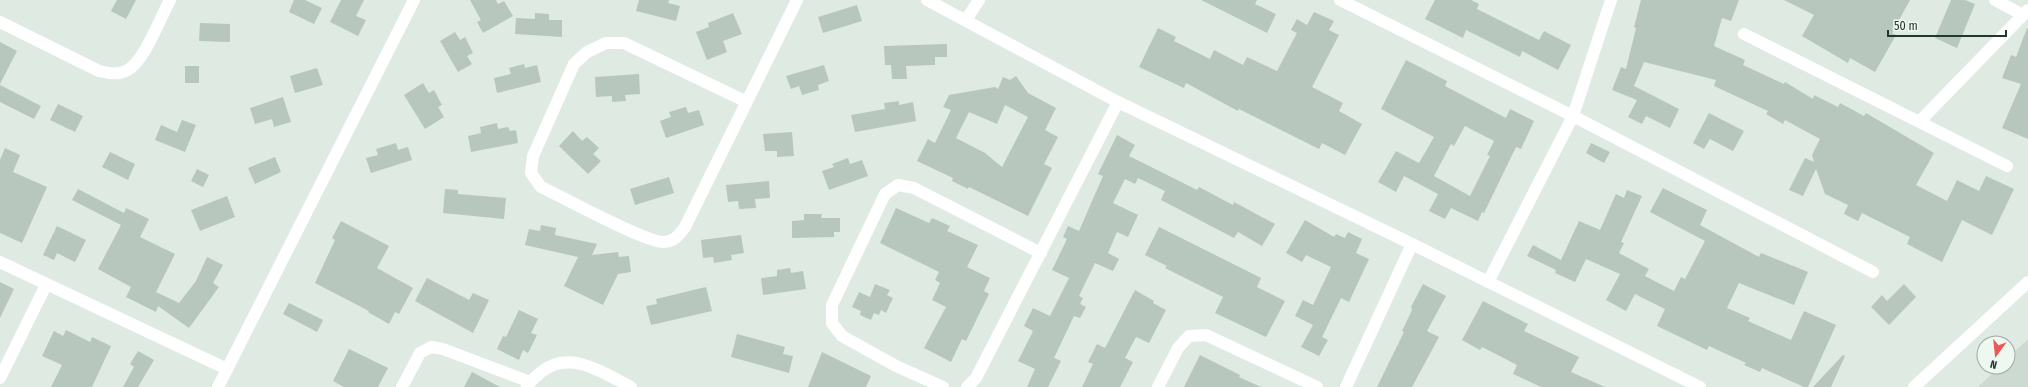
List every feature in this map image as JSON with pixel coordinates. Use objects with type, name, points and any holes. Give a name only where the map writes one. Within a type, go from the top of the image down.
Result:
[{"type":"street","points":[[0,22],[99,71],[115,74],[127,71],[138,62],[170,0]]},
{"type":"street","points":[[218,387],[414,0]]},
{"type":"street","points":[[747,102],[624,43],[606,43],[587,52],[574,64],[533,156],[531,173],[541,187],[644,237],[663,242],[676,239],[685,227],[747,102],[797,0]]},
{"type":"street","points":[[927,0],[1118,102],[1412,244],[1700,387]]},
{"type":"street","points":[[966,20],[979,0]]},
{"type":"street","points":[[1340,0],[1574,116],[1873,272]]},
{"type":"street","points":[[1488,282],[1574,116],[1611,0]]},
{"type":"street","points":[[1919,122],[2026,13],[1995,0]]},
{"type":"street","points":[[1744,34],[2007,166]]},
{"type":"street","points":[[967,387],[976,378],[1118,102]]},
{"type":"street","points":[[943,387],[896,366],[842,336],[832,322],[832,305],[885,194],[898,185],[914,188],[1041,253]]},
{"type":"street","points":[[1346,387],[1412,244]]},
{"type":"street","points":[[0,262],[227,369]]},
{"type":"street","points":[[1914,387],[2028,282]]},
{"type":"street","points":[[0,378],[46,285]]},
{"type":"street","points":[[1158,387],[1182,344],[1189,336],[1206,335],[1317,387]]},
{"type":"street","points":[[402,387],[420,353],[431,347],[443,349],[528,385],[545,368],[562,361],[587,365],[631,387]]},
{"type":"shaded area","points":[[2028,339],[2028,387],[1978,387],[1991,375],[2016,375],[2016,350]]},
{"type":"building","points":[[117,0],[136,0],[126,19],[111,11]]},
{"type":"building","points":[[294,0],[305,0],[322,8],[314,24],[289,12]]},
{"type":"building","points":[[341,0],[364,0],[356,16],[366,20],[358,36],[330,22]]},
{"type":"building","points":[[470,0],[496,0],[498,4],[504,1],[513,16],[483,33],[477,22],[481,20]]},
{"type":"building","points":[[639,0],[669,0],[668,3],[680,6],[676,21],[636,11]]},
{"type":"building","points":[[1201,0],[1257,0],[1255,4],[1276,14],[1267,33]]},
{"type":"building","points":[[1435,0],[1471,0],[1479,4],[1477,9],[1539,40],[1544,31],[1571,45],[1558,70],[1522,51],[1520,57],[1466,30],[1463,38],[1425,19]]},
{"type":"building","points":[[1641,0],[1739,0],[1731,21],[1722,18],[1714,46],[1745,60],[1743,65],[1784,84],[1785,82],[1813,99],[1814,95],[1838,107],[1840,103],[1864,116],[1866,113],[1934,153],[1916,185],[1947,201],[1957,180],[1979,191],[1986,176],[2014,189],[1992,235],[1962,220],[1942,262],[1907,244],[1910,237],[1862,213],[1858,221],[1844,214],[1848,205],[1825,194],[1816,169],[1803,196],[1789,190],[1805,158],[1814,162],[1812,155],[1820,139],[1785,120],[1783,124],[1766,114],[1768,111],[1714,86],[1716,80],[1644,62],[1634,86],[1679,109],[1670,128],[1646,116],[1642,124],[1628,117],[1637,100],[1612,90],[1621,67],[1626,69]]},
{"type":"building","points":[[1784,0],[1910,0],[1892,33],[1896,35],[1875,72],[1850,58],[1848,63],[1802,36],[1814,15]]},
{"type":"building","points":[[1951,0],[1965,0],[1975,4],[1957,48],[1935,38]]},
{"type":"building","points":[[857,5],[862,21],[823,33],[818,17]]},
{"type":"building","points":[[1314,12],[1334,21],[1329,30],[1339,35],[1312,87],[1343,103],[1339,111],[1362,124],[1345,155],[1322,143],[1319,149],[1239,109],[1238,111],[1186,83],[1184,88],[1139,67],[1158,28],[1176,37],[1174,41],[1210,59],[1214,50],[1243,65],[1247,57],[1277,71],[1297,33],[1291,30],[1297,19],[1307,25]]},
{"type":"building","points":[[535,13],[549,14],[549,20],[562,20],[562,37],[515,34],[516,18],[535,19]]},
{"type":"building","points":[[733,13],[742,34],[723,41],[727,52],[707,60],[696,32],[709,27],[708,23]]},
{"type":"building","points":[[200,23],[230,24],[230,42],[199,41]]},
{"type":"building","points":[[2027,28],[2028,139],[2002,128],[2021,84],[2002,78],[2011,55],[2016,57]]},
{"type":"building","points":[[455,32],[460,40],[465,37],[473,53],[467,56],[472,64],[458,72],[440,41]]},
{"type":"building","points":[[0,42],[17,51],[0,84]]},
{"type":"building","points":[[947,44],[947,57],[935,57],[935,65],[906,66],[907,79],[892,79],[891,65],[885,65],[884,46]]},
{"type":"building","points":[[1406,60],[1447,81],[1445,86],[1506,118],[1510,109],[1534,121],[1521,149],[1516,147],[1484,213],[1482,212],[1478,221],[1451,208],[1445,219],[1429,211],[1438,194],[1404,176],[1396,192],[1378,182],[1396,151],[1419,163],[1434,137],[1381,109]],"holes":[[[1465,126],[1494,141],[1487,155],[1490,156],[1470,196],[1434,176],[1451,144],[1454,146]]]},
{"type":"building","points":[[524,64],[525,68],[537,65],[541,82],[497,93],[494,78],[511,74],[509,68]]},
{"type":"building","points":[[824,65],[829,81],[818,85],[819,90],[802,95],[799,86],[791,89],[786,76]]},
{"type":"building","points":[[185,66],[199,66],[199,83],[185,83]]},
{"type":"building","points":[[317,68],[323,85],[295,93],[290,76]]},
{"type":"building","points":[[639,74],[640,94],[625,95],[626,101],[612,102],[612,96],[596,97],[595,77]]},
{"type":"building","points":[[1016,76],[1028,93],[1056,108],[1045,130],[1058,137],[1044,164],[1052,168],[1028,216],[969,187],[968,189],[952,181],[953,178],[917,161],[928,139],[935,143],[951,110],[943,107],[949,95],[995,87],[998,89],[1003,77],[1010,80]],"holes":[[[1005,105],[1028,117],[1002,167],[985,153],[956,138],[969,112],[997,124]]]},
{"type":"building","points":[[423,83],[429,93],[434,90],[442,105],[438,107],[444,117],[425,129],[404,95]]},
{"type":"building","points":[[0,85],[41,106],[34,119],[0,102]]},
{"type":"building","points":[[283,97],[291,122],[274,127],[272,119],[255,124],[250,108]]},
{"type":"building","points":[[899,101],[899,105],[913,102],[916,121],[855,132],[851,115],[885,109],[884,103]]},
{"type":"building","points":[[58,104],[83,116],[75,132],[50,120]]},
{"type":"building","points":[[686,107],[688,113],[699,110],[704,125],[666,138],[660,121],[671,117],[669,112]]},
{"type":"building","points":[[1709,113],[1744,131],[1733,151],[1710,139],[1704,149],[1693,143]]},
{"type":"building","points":[[182,120],[196,125],[185,152],[155,140],[161,125],[177,132]]},
{"type":"building","points":[[497,123],[498,129],[508,127],[510,131],[516,130],[518,143],[471,152],[468,136],[481,133],[480,127]]},
{"type":"building","points":[[573,131],[582,141],[587,137],[599,148],[593,154],[601,161],[588,174],[559,146]]},
{"type":"building","points":[[792,132],[794,156],[777,157],[777,151],[765,151],[763,134]]},
{"type":"building","points":[[1117,135],[1135,145],[1129,156],[1197,190],[1199,187],[1233,205],[1234,202],[1275,224],[1262,246],[1238,232],[1234,238],[1161,200],[1165,191],[1138,178],[1135,184],[1125,179],[1113,203],[1138,215],[1128,237],[1117,232],[1108,253],[1119,259],[1113,271],[1095,263],[1079,296],[1083,298],[1080,304],[1086,307],[1080,318],[1074,316],[1054,358],[1061,361],[1048,387],[1027,387],[1035,369],[1018,361],[1033,331],[1024,326],[1033,308],[1050,316],[1069,278],[1052,270],[1067,239],[1063,237],[1068,226],[1079,231],[1103,176],[1098,174]]},
{"type":"building","points":[[396,143],[398,150],[408,147],[412,160],[371,173],[366,158],[378,155],[376,149]]},
{"type":"building","points":[[1591,143],[1610,152],[1604,163],[1586,153]]},
{"type":"building","points":[[5,148],[20,155],[13,172],[47,187],[22,243],[0,233],[0,160]]},
{"type":"building","points":[[110,152],[135,164],[128,180],[102,167]]},
{"type":"building","points":[[275,157],[281,172],[255,184],[248,168]]},
{"type":"building","points":[[848,158],[850,164],[862,160],[868,176],[829,190],[822,171],[834,167],[832,164]]},
{"type":"building","points":[[197,169],[209,175],[203,187],[191,181]]},
{"type":"building","points":[[669,177],[674,193],[635,205],[630,189]]},
{"type":"building","points":[[769,181],[770,198],[755,199],[756,208],[739,209],[738,201],[728,202],[726,185]]},
{"type":"building","points":[[1663,188],[1707,210],[1700,225],[1759,257],[1761,253],[1808,272],[1794,305],[1739,283],[1727,308],[1750,318],[1748,321],[1791,340],[1804,311],[1836,325],[1808,387],[1804,387],[1762,368],[1760,372],[1744,365],[1746,363],[1709,346],[1707,350],[1657,326],[1665,309],[1635,294],[1626,311],[1606,300],[1620,274],[1586,259],[1575,282],[1555,273],[1556,270],[1527,256],[1533,245],[1561,260],[1579,221],[1600,230],[1616,194],[1624,198],[1627,190],[1642,196],[1621,242],[1624,243],[1619,253],[1649,269],[1645,276],[1674,291],[1681,277],[1685,279],[1705,241],[1650,212]]},
{"type":"building","points":[[78,189],[124,213],[126,208],[149,219],[140,237],[175,254],[156,292],[179,303],[196,281],[207,257],[223,265],[213,283],[219,287],[189,328],[158,306],[156,312],[126,297],[131,287],[98,269],[121,225],[72,200]]},
{"type":"building","points":[[445,189],[458,190],[458,194],[506,198],[504,219],[443,213]]},
{"type":"building","points":[[227,196],[235,217],[200,231],[191,210]]},
{"type":"building","points":[[896,208],[929,223],[932,218],[950,226],[947,231],[978,245],[967,267],[990,278],[984,291],[989,294],[966,341],[962,339],[951,362],[924,348],[946,307],[932,300],[940,283],[935,280],[939,272],[880,243]]},
{"type":"building","points":[[804,214],[822,214],[821,218],[840,218],[840,232],[834,232],[834,237],[792,238],[792,221],[804,220]]},
{"type":"building","points":[[1305,220],[1334,237],[1336,234],[1345,238],[1348,232],[1362,239],[1356,253],[1369,259],[1349,302],[1341,298],[1322,337],[1328,340],[1319,356],[1301,347],[1313,325],[1295,316],[1303,300],[1313,305],[1331,267],[1306,255],[1302,262],[1286,253]]},
{"type":"building","points":[[341,221],[389,246],[377,268],[413,288],[399,314],[395,312],[389,324],[368,312],[369,311],[315,283],[335,240],[332,238]]},
{"type":"building","points":[[541,225],[556,228],[555,235],[597,244],[592,255],[618,252],[619,257],[629,256],[631,272],[618,274],[603,305],[564,286],[578,257],[525,245],[529,229],[540,231]]},
{"type":"building","points":[[57,226],[86,240],[75,262],[57,253],[54,260],[43,255]]},
{"type":"building","points":[[1159,227],[1261,278],[1257,287],[1285,301],[1266,337],[1215,313],[1223,297],[1165,268],[1167,266],[1145,255]]},
{"type":"building","points":[[741,235],[744,253],[731,255],[732,260],[714,263],[713,257],[703,258],[701,240]]},
{"type":"building","points":[[790,268],[791,273],[803,271],[806,289],[763,295],[761,278],[777,276],[777,270]]},
{"type":"building","points":[[427,278],[469,300],[473,293],[489,300],[473,333],[415,301]]},
{"type":"building","points":[[0,282],[14,289],[0,318]]},
{"type":"building","points":[[875,284],[890,290],[887,295],[893,298],[886,313],[881,310],[879,315],[874,313],[871,320],[860,315],[861,311],[852,307],[859,292],[870,297]]},
{"type":"building","points":[[1423,284],[1446,296],[1427,331],[1439,337],[1412,387],[1377,387],[1404,332],[1402,331],[1412,310],[1411,307]]},
{"type":"building","points":[[1904,284],[1916,297],[1889,325],[1871,307],[1882,295],[1887,301]]},
{"type":"building","points":[[706,287],[712,311],[651,325],[646,306],[657,304],[656,299]]},
{"type":"building","points":[[1135,290],[1166,310],[1149,343],[1136,337],[1125,358],[1133,362],[1120,387],[1082,387],[1093,364],[1088,362],[1097,344],[1105,348]]},
{"type":"building","points":[[1483,301],[1528,324],[1524,331],[1579,357],[1571,372],[1605,387],[1541,387],[1513,374],[1517,365],[1482,347],[1480,350],[1462,340]]},
{"type":"building","points":[[289,303],[323,320],[317,332],[283,314]]},
{"type":"building","points":[[519,310],[538,319],[531,333],[537,335],[528,353],[523,350],[519,360],[497,349],[503,336],[506,337]]},
{"type":"building","points":[[66,330],[90,342],[92,337],[111,346],[92,387],[51,387],[62,365],[42,356],[54,331],[63,336]]},
{"type":"building","points":[[737,334],[785,347],[783,354],[793,356],[789,373],[731,357]]},
{"type":"building","points":[[349,349],[388,368],[378,387],[344,387],[333,381]]},
{"type":"building","points":[[138,351],[154,360],[138,387],[123,387],[134,367],[130,364]]},
{"type":"building","points":[[822,352],[871,376],[866,387],[808,387]]},
{"type":"building","points":[[1200,355],[1240,375],[1239,377],[1261,387],[1184,387]]},
{"type":"building","points":[[1843,355],[1845,356],[1831,387],[1813,387]]},
{"type":"building","points":[[472,372],[500,387],[464,387]]}]
